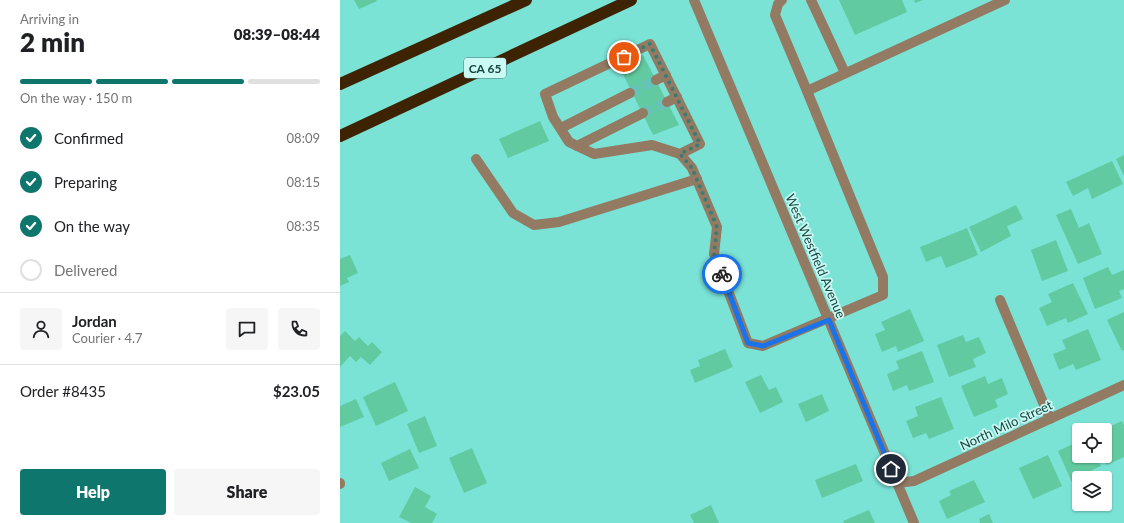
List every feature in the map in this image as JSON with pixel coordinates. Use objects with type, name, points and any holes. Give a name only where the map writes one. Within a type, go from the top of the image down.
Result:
[{"type":"highway","points":[[340,84],[526,0]]},
{"type":"highway","name":"CA 65","points":[[340,136],[631,0]]},
{"type":"street","name":"West Westfield Avenue","points":[[694,0],[914,523]]},
{"type":"street","points":[[680,154],[700,144],[676,97],[661,78],[650,44],[545,94],[554,117],[569,142],[594,154],[652,145],[680,154],[692,168],[717,227],[714,254],[748,343],[763,346],[829,320],[883,296],[883,277],[775,15],[778,4],[782,0]]},
{"type":"street","points":[[811,0],[845,73]]},
{"type":"street","points":[[807,91],[1005,0]]},
{"type":"street","points":[[561,128],[630,93]]},
{"type":"street","points":[[667,102],[676,97]]},
{"type":"street","points":[[577,146],[643,114]]},
{"type":"street","points":[[476,159],[513,213],[534,225],[559,222],[697,178]]},
{"type":"street","points":[[1000,300],[1050,419]]},
{"type":"street","name":"North Milo Street","points":[[897,483],[914,481],[1124,385]]},
{"type":"building","points":[[354,0],[376,0],[377,1],[359,9]]},
{"type":"building","points":[[839,0],[902,0],[907,12],[855,35]]},
{"type":"building","points":[[914,0],[923,0],[915,3]]},
{"type":"building","points":[[643,55],[679,125],[653,135],[619,66]]},
{"type":"building","points":[[540,121],[549,141],[508,158],[499,139]]},
{"type":"building","points":[[1124,155],[1124,176],[1116,159]]},
{"type":"building","points":[[1112,161],[1123,184],[1092,199],[1088,188],[1073,196],[1066,182]]},
{"type":"building","points":[[1016,205],[1023,219],[1007,226],[1011,236],[981,252],[969,227]]},
{"type":"building","points":[[1071,209],[1079,228],[1089,223],[1102,254],[1078,264],[1056,215]]},
{"type":"building","points":[[967,228],[978,255],[946,268],[941,256],[926,262],[920,247]]},
{"type":"building","points":[[1056,240],[1068,271],[1042,281],[1031,250]]},
{"type":"building","points":[[350,255],[358,273],[347,278],[349,282],[340,286],[340,259]]},
{"type":"building","points":[[1108,267],[1112,275],[1124,270],[1124,289],[1119,291],[1122,298],[1095,309],[1083,278]]},
{"type":"building","points":[[1073,283],[1088,314],[1068,323],[1066,318],[1047,326],[1039,308],[1052,302],[1048,294]]},
{"type":"building","points":[[910,309],[924,341],[898,352],[896,346],[882,352],[875,334],[885,330],[881,322]]},
{"type":"building","points":[[1124,312],[1124,350],[1122,351],[1107,320]]},
{"type":"building","points":[[1088,329],[1101,360],[1076,370],[1073,364],[1059,370],[1053,354],[1066,349],[1062,340]]},
{"type":"building","points":[[345,331],[355,341],[359,337],[368,346],[372,342],[382,352],[370,365],[361,357],[356,362],[350,356],[340,367],[340,336]]},
{"type":"building","points":[[963,335],[966,342],[979,337],[986,353],[973,359],[976,367],[949,377],[937,345]]},
{"type":"building","points":[[725,349],[733,367],[695,383],[690,370],[700,366],[698,360]]},
{"type":"building","points":[[922,351],[934,382],[909,391],[907,385],[893,391],[887,374],[899,369],[896,361]]},
{"type":"building","points":[[761,375],[769,390],[776,387],[783,402],[760,413],[745,382]]},
{"type":"building","points":[[985,376],[988,384],[1002,378],[1008,394],[995,400],[998,407],[974,417],[961,386]]},
{"type":"building","points":[[395,382],[408,411],[376,426],[363,397]]},
{"type":"building","points":[[822,394],[829,411],[806,422],[798,404]]},
{"type":"building","points":[[941,397],[954,429],[929,439],[926,433],[913,438],[906,421],[918,416],[915,407]]},
{"type":"building","points":[[356,399],[364,417],[340,427],[340,406]]},
{"type":"building","points":[[425,416],[437,446],[419,453],[407,424]]},
{"type":"building","points":[[1122,421],[1124,425],[1124,457],[1112,463],[1112,426]]},
{"type":"building","points":[[1072,444],[1072,463],[1100,463],[1101,466],[1090,471],[1072,471],[1072,482],[1058,451]]},
{"type":"building","points":[[472,448],[487,483],[464,493],[449,458]]},
{"type":"building","points":[[410,449],[419,468],[389,481],[381,463]]},
{"type":"building","points":[[1048,455],[1062,486],[1033,499],[1019,468]]},
{"type":"building","points":[[856,464],[863,481],[822,498],[815,480]]},
{"type":"building","points":[[974,480],[985,502],[947,519],[939,501],[951,495],[949,491]]},
{"type":"building","points":[[415,487],[431,496],[425,507],[437,514],[432,523],[411,523],[399,517]]},
{"type":"building","points":[[711,505],[719,523],[694,523],[690,515]]},
{"type":"building","points":[[869,510],[875,523],[844,523],[843,521]]},
{"type":"building","points":[[989,514],[993,523],[980,523],[979,519]]},
{"type":"tunnel","points":[[630,93],[656,80]]},
{"type":"tunnel","points":[[643,113],[667,102]]},
{"type":"way so far","points":[[624,57],[650,44],[700,144],[680,154],[692,168],[707,200],[717,227],[714,254],[722,274]]},
{"type":"route","points":[[722,274],[748,343],[763,346],[829,320],[891,469]]}]
